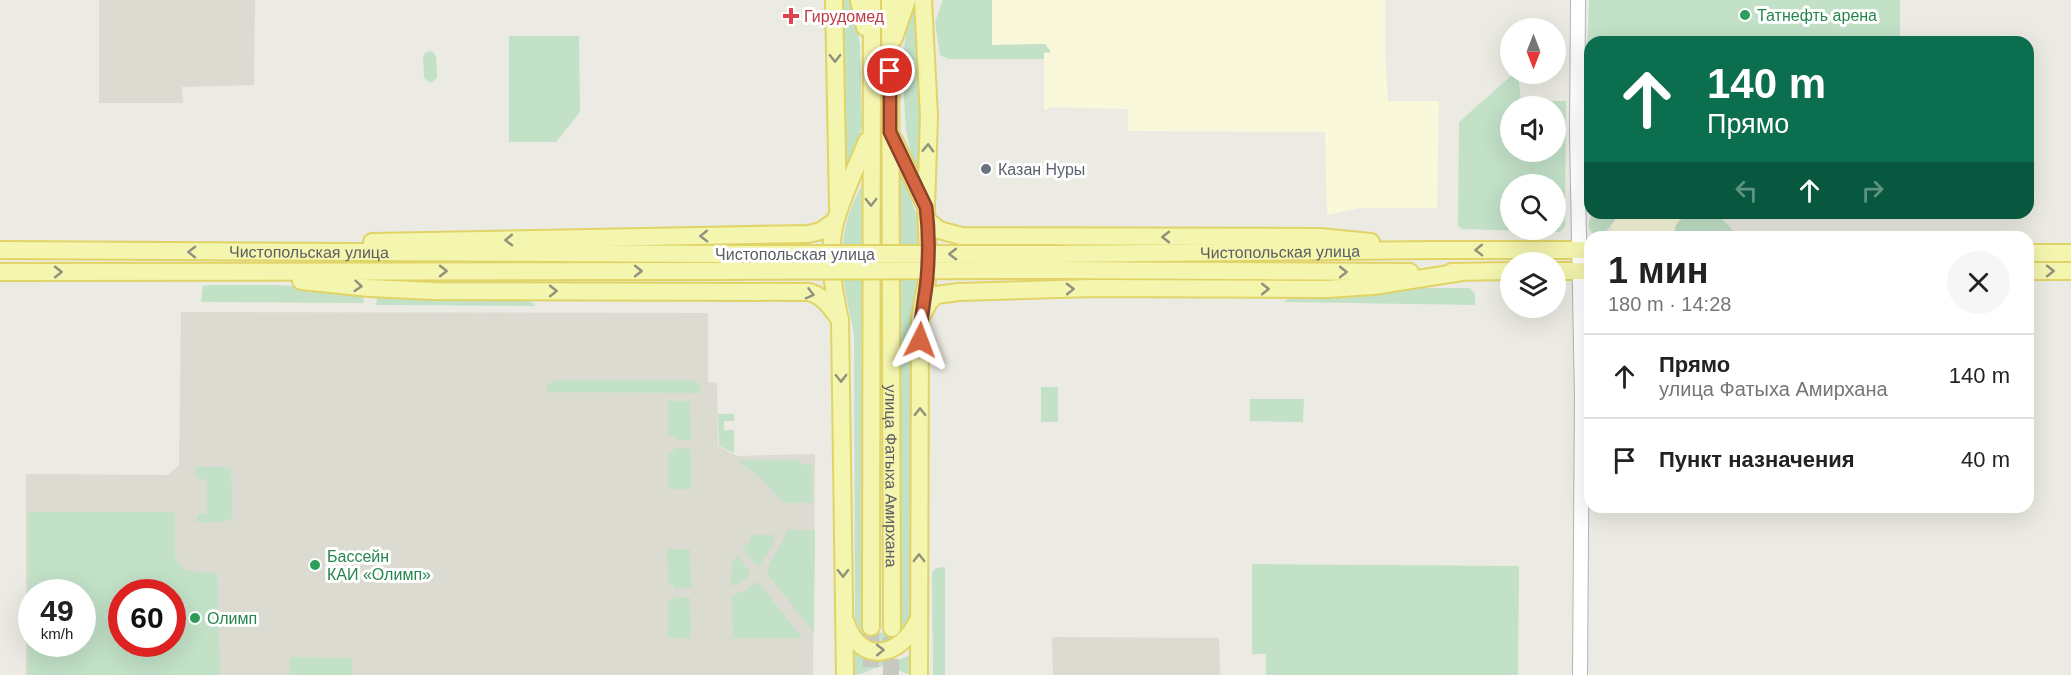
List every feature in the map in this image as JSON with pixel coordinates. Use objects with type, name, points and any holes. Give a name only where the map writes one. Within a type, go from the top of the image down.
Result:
[{"type":"main road","points":[[834,0],[837,217]]},
{"type":"main road","points":[[860,0],[872,60]]},
{"type":"main road","name":"улица Фатыха Амирхана","points":[[871,627],[872,0]]},
{"type":"main road","name":"улица Фатыха Амирхана","points":[[890,0],[892,628]]},
{"type":"main road","points":[[889,51],[908,0]]},
{"type":"main road","points":[[919,675],[920,318],[927,273],[929,116],[923,0]]},
{"type":"main road","points":[[845,675],[840,320],[831,268],[832,237],[837,217],[871,132]]},
{"type":"main road","points":[[890,132],[926,213],[939,230],[961,236],[1320,237],[1434,250]]},
{"type":"main road","points":[[313,253],[333,244],[342,243],[815,233],[837,217]]},
{"type":"main road","points":[[762,234],[778,251],[782,266],[778,280],[765,291]]},
{"type":"main road","points":[[1011,236],[999,241],[989,259],[992,273],[999,283],[1012,290]]},
{"type":"main road","name":"Чистопольская улица","points":[[0,250],[313,253],[717,262]]},
{"type":"main road","name":"Чистопольская улица","points":[[1054,262],[1434,250],[1584,250]]},
{"type":"main road","points":[[2034,253],[2071,253]]},
{"type":"main road","name":"Чистопольская улица","points":[[0,272],[237,272],[717,262],[1054,262],[1500,272]]},
{"type":"main road","points":[[1566,271],[1584,271]]},
{"type":"main road","points":[[2034,271],[2071,271]]},
{"type":"main road","points":[[237,272],[288,280],[370,288],[434,291],[809,292],[827,302],[840,320]]},
{"type":"main road","points":[[920,318],[936,295],[959,292],[1327,289],[1373,286],[1462,272]]},
{"type":"main road","points":[[844,616],[849,632],[855,639],[870,650],[880,651],[898,646],[912,633],[919,617]]},
{"type":"street","points":[[1578,0],[1577,134],[1584,236]]},
{"type":"street","points":[[1580,675],[1584,313]]},
{"type":"shaded area","points":[[99,0],[255,0],[254,85],[182,87],[183,103],[99,103]]},
{"type":"shaded area","points":[[842,0],[854,0],[860,47],[862,126],[845,184]]},
{"type":"shaded area","points":[[943,0],[992,0],[992,45],[1045,44],[1051,52],[1044,53],[1044,59],[949,59],[940,55],[935,22]]},
{"type":"shaded area","points":[[992,0],[1385,0],[1388,101],[1439,101],[1437,208],[1360,208],[1327,215],[1325,132],[1128,131],[1128,109],[1052,107],[1044,110],[1044,53],[1051,52],[1045,44],[992,45]]},
{"type":"shaded area","name":"Татнефть арена","points":[[1589,0],[1900,0],[1900,36],[1588,36]]},
{"type":"shaded area","points":[[915,2],[920,136],[919,176],[907,135],[904,85],[906,37]]},
{"type":"shaded area","points":[[509,36],[579,36],[580,112],[556,142],[509,142]]},
{"type":"shaded area","points":[[432,51],[436,56],[437,78],[431,83],[424,78],[423,57],[426,52]]},
{"type":"shaded area","points":[[1502,84],[1519,84],[1520,96],[1500,96],[1500,162],[1566,162],[1565,174],[1500,174],[1500,230],[1461,229],[1458,225],[1459,122]]},
{"type":"shaded area","points":[[900,173],[916,214],[921,239],[921,264],[911,340],[913,619],[895,643],[887,643],[874,642],[865,637],[855,618],[854,335],[842,259],[848,217],[867,177],[867,633],[901,632]]},
{"type":"shaded area","points":[[1590,219],[1616,219],[1605,231],[1591,231]]},
{"type":"shaded area","points":[[1615,219],[1684,219],[1675,226],[1674,231],[1614,231],[1610,226]]},
{"type":"shaded area","points":[[1682,219],[1722,219],[1733,231],[1675,231]]},
{"type":"shaded area","points":[[279,285],[356,292],[363,297],[364,303],[201,302],[203,286]]},
{"type":"shaded area","points":[[1405,288],[1470,288],[1475,294],[1475,305],[1284,302],[1288,299]]},
{"type":"shaded area","points":[[380,295],[528,299],[536,306],[376,305]]},
{"type":"shaded area","points":[[181,312],[708,313],[708,382],[717,383],[718,446],[737,456],[815,454],[813,675],[26,675],[26,657],[96,657],[96,579],[26,579],[26,474],[168,475],[179,465]]},
{"type":"shaded area","points":[[553,380],[691,380],[698,383],[701,393],[546,392],[547,386]]},
{"type":"shaded area","points":[[1041,387],[1058,387],[1058,422],[1041,422]]},
{"type":"shaded area","points":[[1250,399],[1304,399],[1303,422],[1250,421]]},
{"type":"shaded area","points":[[668,401],[690,401],[691,440],[676,440],[673,436],[668,435]]},
{"type":"shaded area","points":[[718,414],[734,414],[734,421],[724,421],[724,430],[734,430],[734,453],[719,446]]},
{"type":"shaded area","points":[[675,448],[691,449],[691,489],[668,489],[668,454],[672,453]]},
{"type":"shaded area","points":[[800,460],[800,465],[812,464],[813,503],[784,503],[761,478],[738,461]]},
{"type":"shaded area","points":[[197,467],[231,467],[232,516],[228,521],[202,523],[196,521],[198,514],[207,513],[207,480],[196,478],[195,469]]},
{"type":"shaded area","name":"Олимп","points":[[29,512],[175,512],[175,558],[183,570],[217,573],[220,675],[28,675],[28,657],[96,657],[96,579],[29,579]]},
{"type":"shaded area","points":[[787,530],[815,530],[814,633],[767,573],[769,564]]},
{"type":"shaded area","points":[[752,535],[775,535],[772,546],[760,565],[756,565],[743,549]]},
{"type":"shaded area","points":[[667,549],[690,549],[691,588],[675,589],[673,585],[668,584]]},
{"type":"shaded area","points":[[738,556],[750,572],[749,576],[731,586],[732,560]]},
{"type":"shaded area","points":[[1252,564],[1519,566],[1518,675],[1266,675],[1266,654],[1252,654]]},
{"type":"shaded area","points":[[945,567],[945,675],[933,675],[932,573],[936,568]]},
{"type":"shaded area","points":[[757,582],[802,638],[733,638],[732,595],[743,592]]},
{"type":"shaded area","points":[[675,597],[690,597],[691,638],[668,638],[668,602]]},
{"type":"shaded area","points":[[1052,637],[1219,638],[1220,675],[1053,675]]},
{"type":"shaded area","points":[[913,652],[915,675],[886,666],[853,675],[853,653],[869,659],[891,662]]},
{"type":"shaded area","points":[[293,657],[349,658],[352,660],[352,675],[290,675],[290,660]]},
{"type":"tunnel","points":[[871,627],[871,675]]},
{"type":"tunnel","points":[[891,637],[891,675]]},
{"type":"place","name":"Татнефть арена","points":[[1745,15]]},
{"type":"place","name":"Гирудомед","points":[[791,16]]},
{"type":"place","name":"Казан Нуры","points":[[986,169]]},
{"type":"place","name":"Бассейн КАИ «Олимп»","points":[[315,565]]},
{"type":"place","name":"Олимп","points":[[195,618]]},
{"type":"route","points":[[890,71],[890,132],[926,207],[927,280],[920,318],[920,340]]}]
